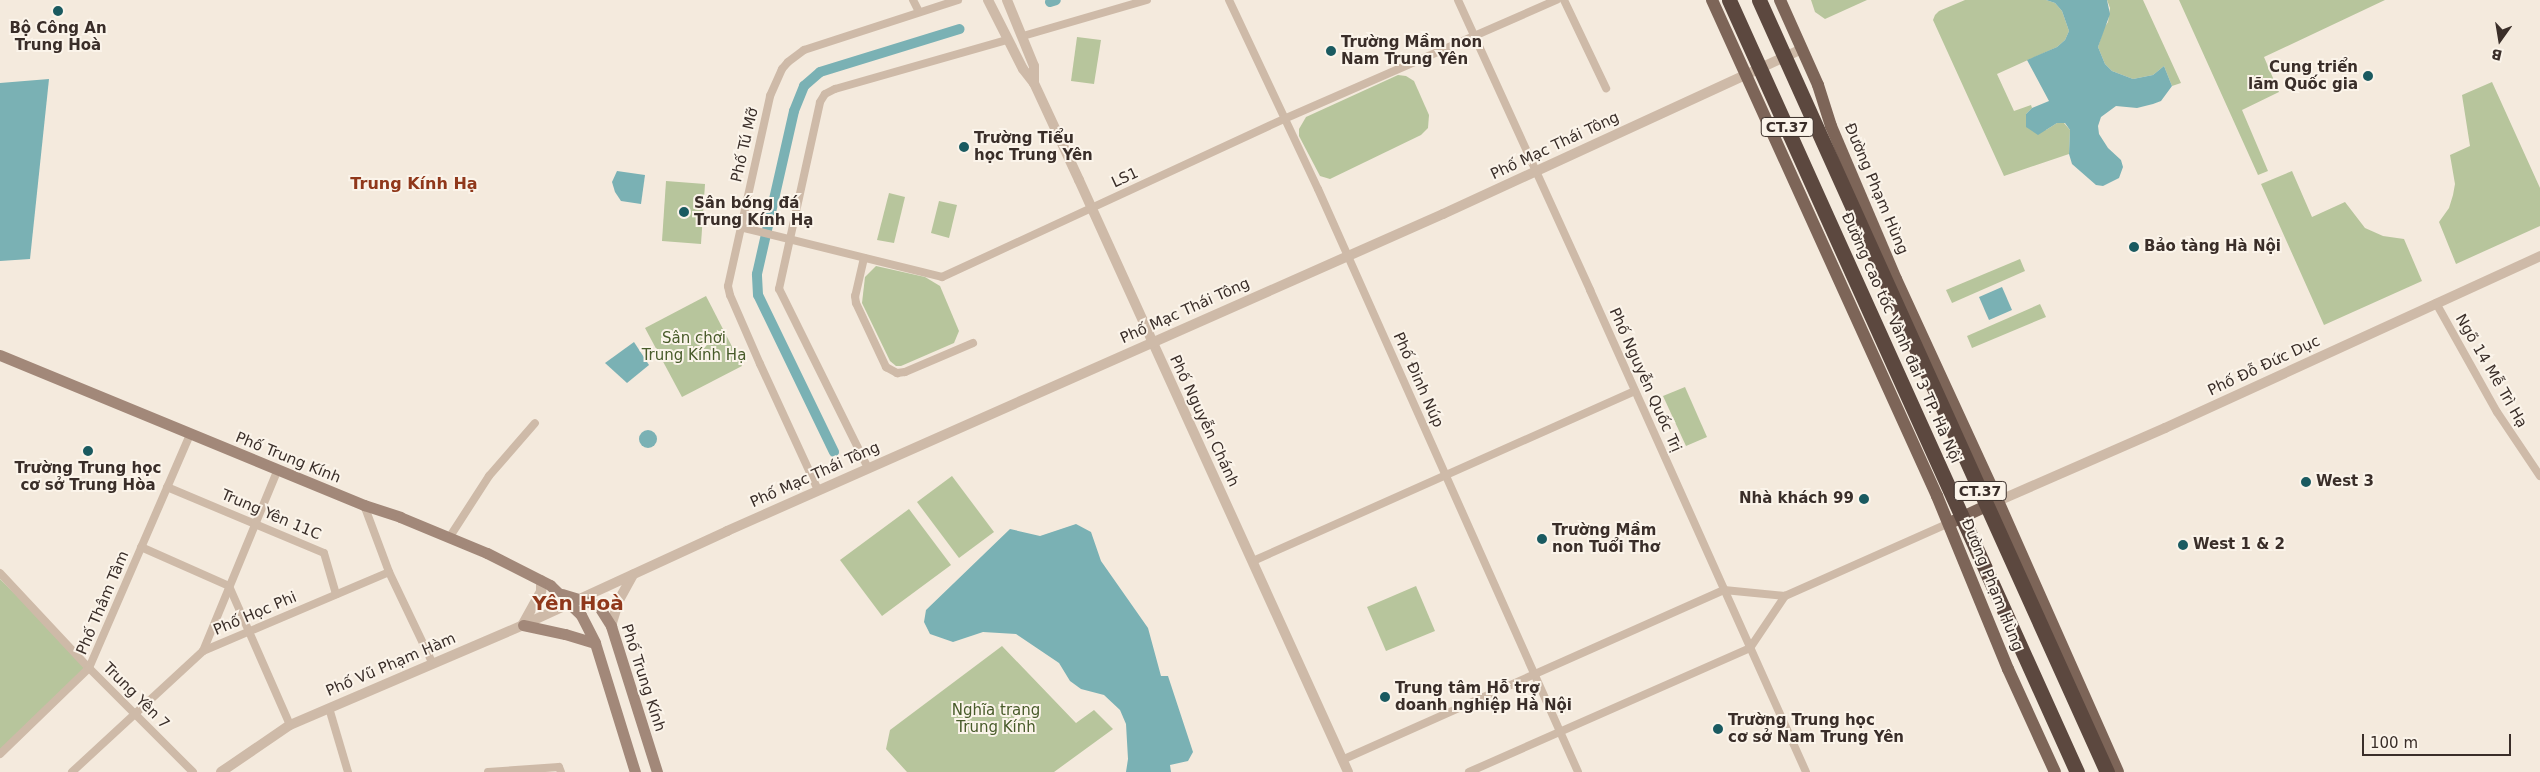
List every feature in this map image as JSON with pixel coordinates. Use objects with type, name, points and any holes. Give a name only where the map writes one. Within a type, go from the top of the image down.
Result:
[{"type":"highway","points":[[1719,0],[1818,218],[1845,254]]},
{"type":"highway","name":"Đường cao tốc Vành đai 3 TP. Hà Nội","points":[[1729,0],[2077,772]]},
{"type":"highway","name":"Đường cao tốc Vành đai 3 TP. Hà Nội","points":[[1759,0],[2106,772]]},
{"type":"highway","points":[[1769,0],[1810,96],[1854,210]]},
{"type":"main road","name":"Đường Phạm Hùng","points":[[1712,0],[1748,74],[1949,523],[2008,669],[2055,772]]},
{"type":"main road","name":"Đường Phạm Hùng","points":[[1780,0],[1818,85],[1830,126],[1896,279],[1998,501],[2118,772]]},
{"type":"main road","name":"Phố Trung Kính","points":[[0,355],[364,505],[400,517],[450,538],[541,580],[575,601],[598,605],[611,626],[658,772]]},
{"type":"main road","points":[[1949,523],[1998,501]]},
{"type":"main road","points":[[575,601],[594,643],[634,772]]},
{"type":"main road","points":[[523,625],[594,643]]},
{"type":"street","points":[[913,0],[919,12]]},
{"type":"street","name":"Phố Tú Mỡ","points":[[818,490],[730,295],[729,275],[770,96],[777,76],[788,62],[804,50],[958,0]]},
{"type":"street","name":"Phố Nguyễn Chánh","points":[[988,0],[1023,69],[1034,83],[1348,772]]},
{"type":"street","name":"Phố Nguyễn Chánh","points":[[1007,0],[1034,66],[1034,83]]},
{"type":"street","points":[[1023,36],[1147,0]]},
{"type":"street","name":"Phố Đinh Núp","points":[[1229,0],[1348,255],[1578,772]]},
{"type":"street","name":"Phố Nguyễn Quốc Trị","points":[[1458,0],[1806,772]]},
{"type":"street","name":"LS1","points":[[740,227],[942,277],[1284,119],[1557,0]]},
{"type":"street","points":[[1564,0],[1606,88]]},
{"type":"street","points":[[868,468],[780,294],[780,283],[819,106],[825,94],[835,89],[1007,40]]},
{"type":"street","name":"Phố Mạc Thái Tông","points":[[575,601],[818,490],[1452,210],[1802,49]]},
{"type":"street","name":"Phố Đỗ Đức Dục","points":[[1998,501],[2165,428],[2540,256]]},
{"type":"street","points":[[864,258],[855,296],[856,303],[886,367],[897,372],[905,372],[972,342]]},
{"type":"street","name":"Ngõ 14 Mễ Trì Hạ","points":[[2436,303],[2497,412],[2540,476]]},
{"type":"street","points":[[1253,562],[1635,391]]},
{"type":"street","points":[[450,538],[489,476],[536,423]]},
{"type":"street","name":"Phố Thâm Tâm","points":[[0,754],[89,668],[190,434]]},
{"type":"street","points":[[203,651],[278,469]]},
{"type":"street","name":"Trung Yên 11C","points":[[168,487],[324,553],[336,594]]},
{"type":"street","points":[[364,505],[389,572],[432,662]]},
{"type":"street","points":[[1342,760],[1724,590],[1785,596],[1949,523]]},
{"type":"street","points":[[142,547],[229,586],[290,725]]},
{"type":"street","name":"Phố Học Phi","points":[[72,772],[203,651],[389,572]]},
{"type":"street","name":"Trung Yên 7","points":[[0,573],[89,668],[193,772]]},
{"type":"street","points":[[611,626],[616,606],[634,574]]},
{"type":"street","points":[[523,625],[541,591],[541,580]]},
{"type":"street","points":[[1469,772],[1559,730],[1750,648],[1785,596]]},
{"type":"street","name":"Phố Vũ Phạm Hàm","points":[[221,772],[290,725],[575,601]]},
{"type":"street","points":[[329,708],[348,772]]},
{"type":"street","points":[[488,772],[559,767],[561,772]]},
{"type":"green space","points":[[1811,0],[1867,0],[1825,19],[1815,12]]},
{"type":"green space","points":[[1965,0],[2046,0],[2055,3],[2062,11],[2069,31],[2065,40],[2057,47],[1997,74],[2014,111],[2031,105],[2032,108],[2026,114],[2046,130],[2057,123],[2064,123],[2070,130],[2069,154],[2004,176],[1933,20],[1939,11]]},
{"type":"green space","points":[[2107,0],[2143,0],[2181,83],[2172,86],[2164,66],[2153,75],[2133,79],[2112,71],[2105,64],[2098,47],[2108,22],[2110,8]]},
{"type":"green space","points":[[2179,0],[2385,0],[2264,57],[2279,92],[2242,110],[2268,171],[2258,175]]},
{"type":"green space","points":[[1077,37],[1101,40],[1094,84],[1071,81]]},
{"type":"green space","points":[[1398,75],[1406,76],[1414,81],[1429,115],[1428,128],[1421,135],[1330,179],[1320,176],[1299,136],[1299,129],[1306,117]]},
{"type":"green space","points":[[2492,82],[2540,188],[2540,226],[2456,264],[2439,222],[2449,208],[2455,184],[2450,155],[2470,146],[2462,95]]},
{"type":"green space","points":[[2292,171],[2312,217],[2345,202],[2365,228],[2383,236],[2404,239],[2422,281],[2324,325],[2261,184]]},
{"type":"green space","name":"Sân bóng đá Trung Kính Hạ","points":[[666,181],[705,184],[701,244],[662,241]]},
{"type":"green space","points":[[889,193],[905,197],[894,243],[877,240]]},
{"type":"green space","points":[[939,201],[957,205],[949,238],[931,233]]},
{"type":"green space","points":[[2020,259],[2025,271],[1952,303],[1946,290]]},
{"type":"green space","points":[[876,266],[925,277],[940,286],[959,331],[954,343],[901,366],[896,366],[890,361],[862,303],[865,277]]},
{"type":"green space","name":"Sân chơi Trung Kính Hạ","points":[[706,296],[742,366],[682,397],[645,328]]},
{"type":"green space","points":[[2040,304],[2046,317],[1972,348],[1967,336]]},
{"type":"green space","points":[[1685,387],[1707,437],[1686,446],[1663,396]]},
{"type":"green space","points":[[952,476],[994,532],[959,558],[917,502]]},
{"type":"green space","points":[[909,509],[951,565],[882,616],[840,560]]},
{"type":"green space","points":[[0,579],[89,668],[0,754]]},
{"type":"green space","points":[[1416,586],[1435,631],[1386,651],[1367,607]]},
{"type":"green space","name":"Nghĩa trang Trung Kính","points":[[1002,646],[1076,723],[1094,710],[1113,729],[1054,772],[907,772],[886,749],[890,730]]},
{"type":"water","points":[[2046,0],[2107,0],[2110,14],[2098,47],[2105,64],[2112,71],[2133,79],[2153,75],[2164,66],[2172,86],[2161,101],[2137,108],[2116,106],[2101,117],[2098,126],[2099,134],[2108,148],[2121,160],[2123,167],[2119,178],[2103,186],[2096,185],[2072,164],[2069,154],[2070,130],[2065,123],[2057,123],[2038,135],[2026,127],[2026,114],[2032,108],[2049,101],[2027,60],[2057,47],[2065,40],[2069,31],[2062,11],[2055,3]]},
{"type":"water","points":[[49,79],[30,259],[0,261],[0,83]]},
{"type":"water","points":[[617,171],[645,175],[641,204],[621,201],[615,192],[612,182]]},
{"type":"water","points":[[2002,287],[2012,310],[1989,320],[1979,297]]},
{"type":"water","points":[[634,342],[649,365],[627,383],[605,363]]},
{"type":"water","points":[[644,430],[652,430],[657,435],[655,446],[644,448],[639,443],[639,435]]},
{"type":"water","points":[[1076,524],[1091,532],[1101,561],[1148,628],[1161,676],[1168,676],[1193,752],[1188,761],[1170,765],[1171,772],[1126,772],[1128,759],[1126,724],[1120,710],[1104,695],[1081,689],[1070,681],[1059,663],[1016,634],[983,632],[953,642],[930,634],[924,622],[926,610],[1010,529],[1040,536]]},
{"type":"waterway","points":[[1050,2],[1056,0]]},
{"type":"waterway","points":[[834,452],[758,295],[757,274],[794,111],[804,86],[820,72],[960,29]]},
{"type":"place","name":"Bộ Công An Trung Hoà","points":[[58,11]]},
{"type":"place","name":"Trường Mầm non Nam Trung Yên","points":[[1331,51]]},
{"type":"place","name":"Cung triển lãm Quốc gia","points":[[2368,76]]},
{"type":"place","name":"Trường Tiểu học Trung Yên","points":[[964,147]]},
{"type":"place","name":"Sân bóng đá Trung Kính Hạ","points":[[684,212]]},
{"type":"place","name":"Bảo tàng Hà Nội","points":[[2134,247]]},
{"type":"place","name":"Trường Trung học cơ sở Trung Hòa","points":[[88,451]]},
{"type":"place","name":"West 3","points":[[2306,482]]},
{"type":"place","name":"Nhà khách 99","points":[[1864,499]]},
{"type":"place","name":"Trường Mầm non Tuổi Thơ","points":[[1542,539]]},
{"type":"place","name":"West 1 & 2","points":[[2183,545]]},
{"type":"place","name":"Trung tâm Hỗ trợ doanh nghiệp Hà Nội","points":[[1385,697]]},
{"type":"place","name":"Trường Trung học cơ sở Nam Trung Yên","points":[[1718,729]]},
{"type":"district","name":"Trung Kính Hạ","points":[[414,184]]},
{"type":"district","name":"Yên Hoà","points":[[578,603]]}]
